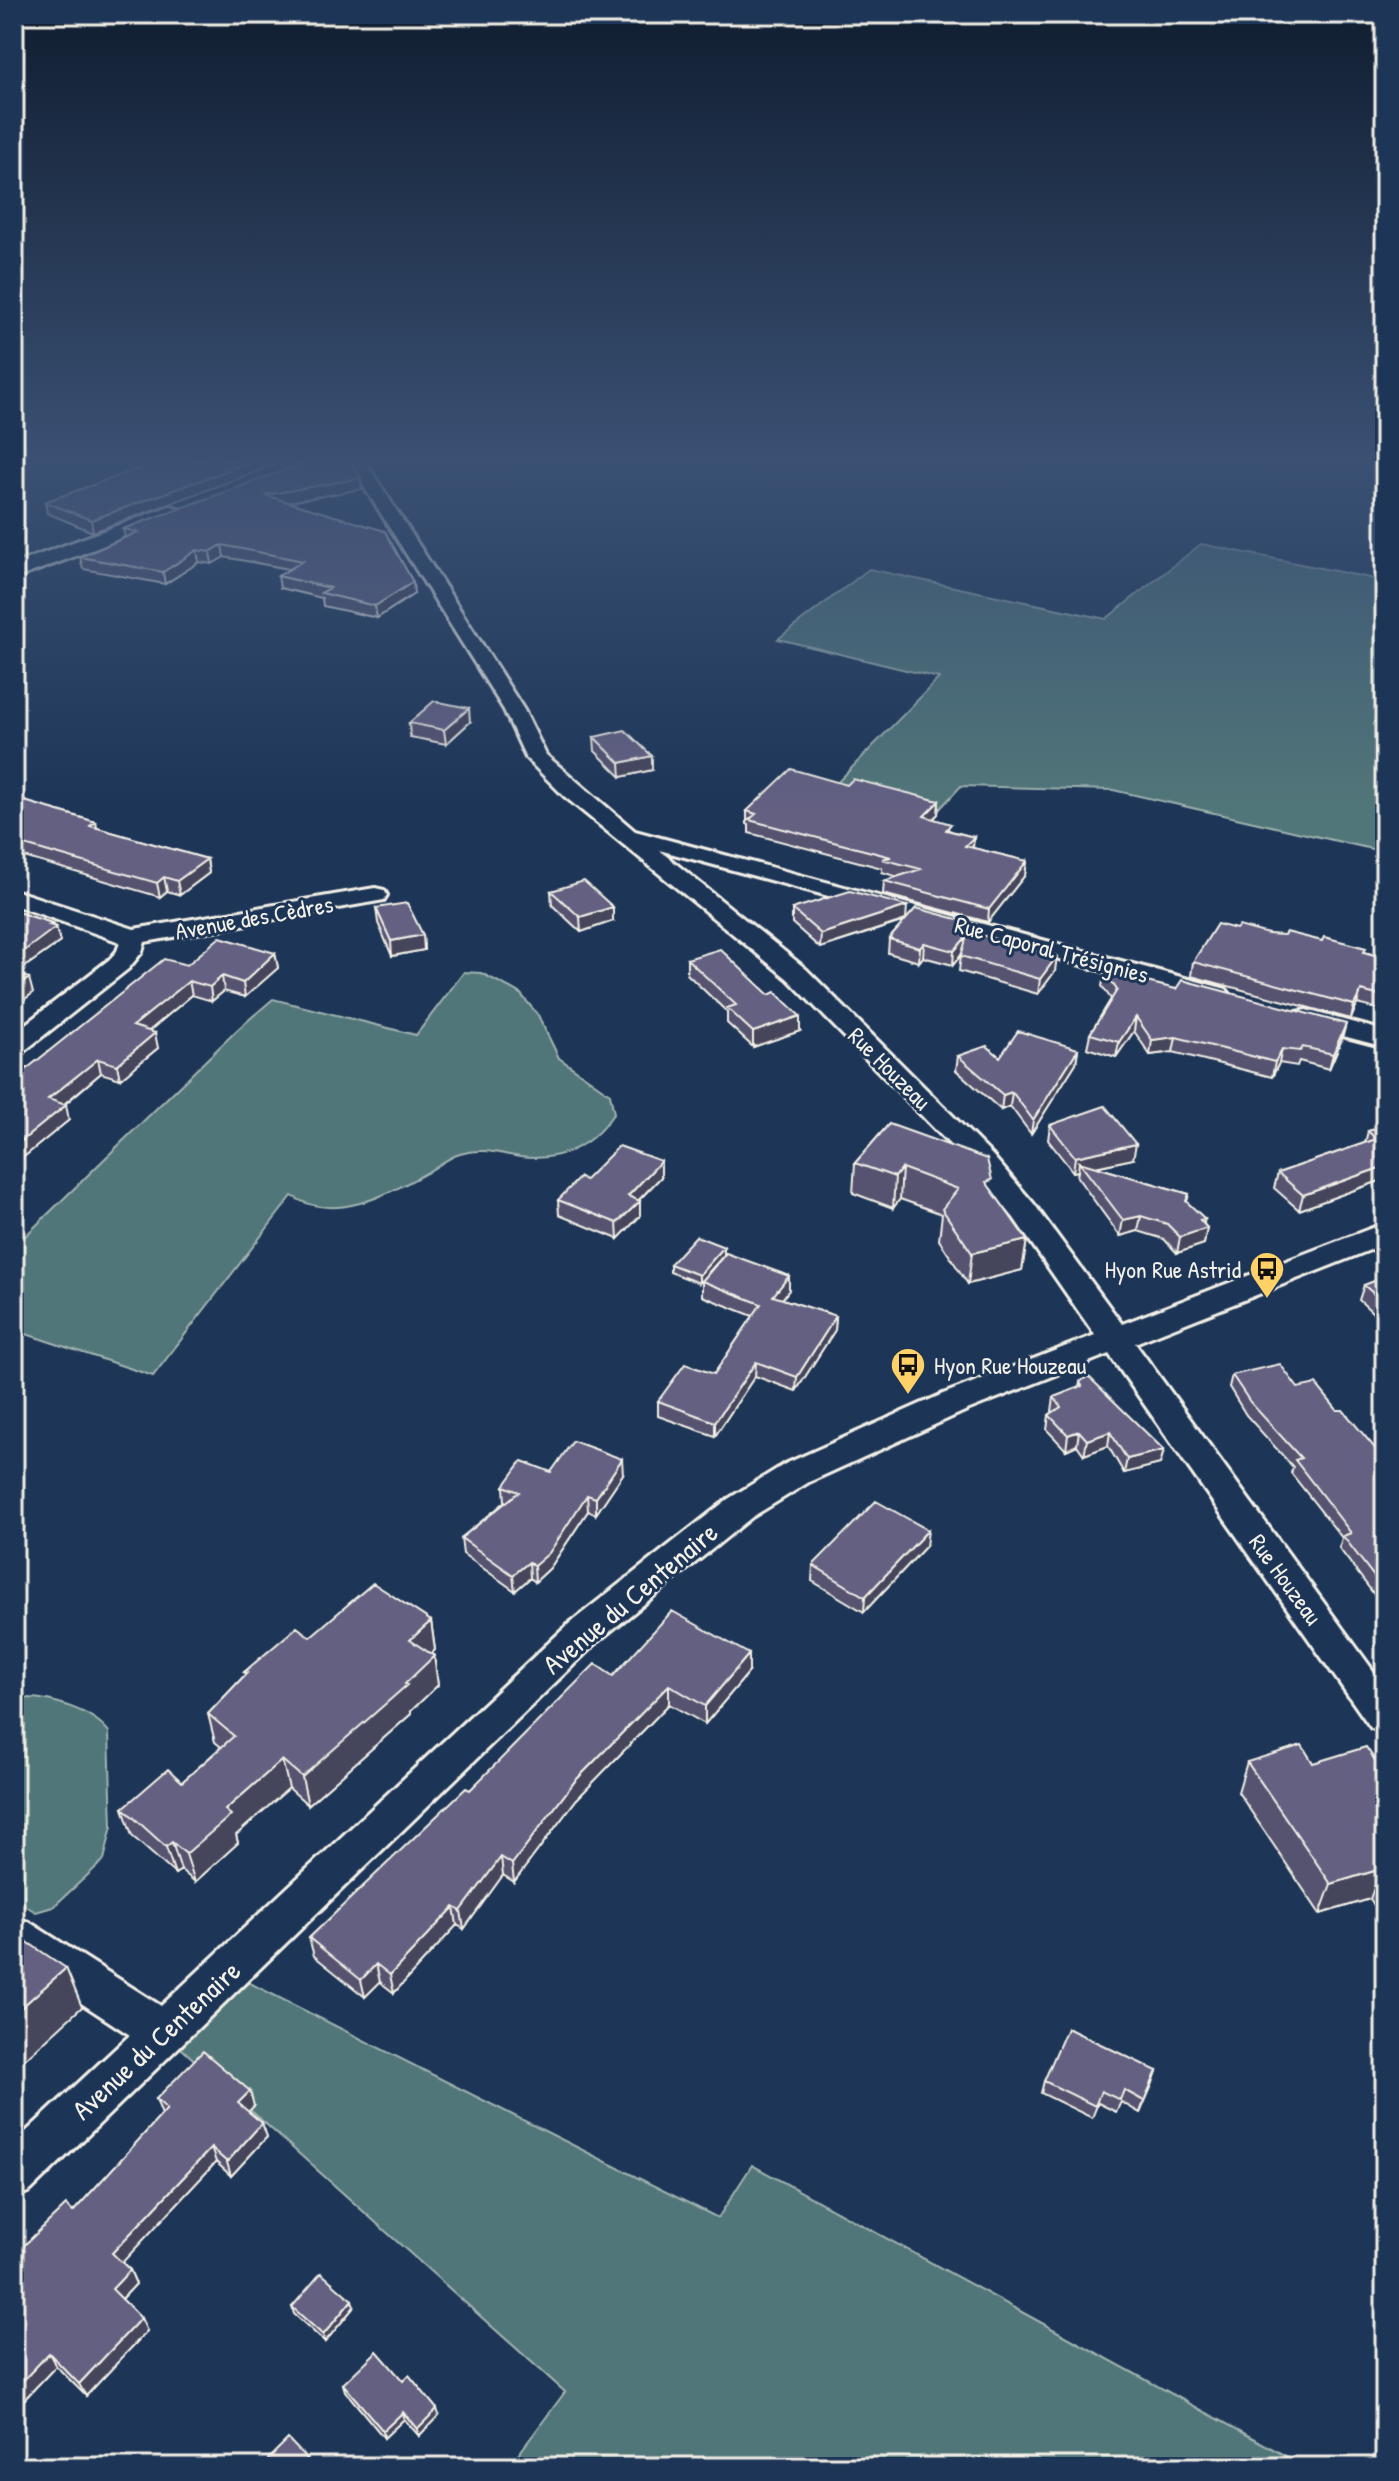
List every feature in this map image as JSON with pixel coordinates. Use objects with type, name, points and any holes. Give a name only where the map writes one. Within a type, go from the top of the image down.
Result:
[{"type":"street","name":"Rue Houzeau","points":[[429,577],[514,710],[537,758],[797,974],[982,1161],[1024,1211],[1385,1717]]},
{"type":"street","name":"Rue Caporal Trésignies","points":[[627,834],[1234,998]]},
{"type":"street","name":"Avenue des Cèdres","points":[[132,937],[375,895]]},
{"type":"street","points":[[14,897],[132,937],[134,945],[119,964],[14,1046]]},
{"type":"street","points":[[1279,1011],[1385,1039]]},
{"type":"street","name":"Avenue du Centenaire","points":[[14,2175],[584,1632],[740,1508],[797,1473],[955,1402],[1385,1233]]},
{"type":"street","points":[[14,1936],[163,2032]]},
{"type":"green space","points":[[859,577],[906,577],[1106,619],[1159,577],[1364,577],[1385,581],[1385,852],[1113,790],[961,786],[938,811],[835,785],[939,678],[778,639]]},
{"type":"green space","points":[[464,972],[481,973],[520,993],[538,1015],[559,1058],[610,1094],[614,1113],[585,1143],[549,1157],[520,1157],[483,1151],[460,1154],[379,1197],[343,1207],[309,1204],[292,1196],[153,1376],[14,1330],[14,1247],[238,1029],[273,999],[416,1035]]},
{"type":"green space","points":[[27,1698],[71,1707],[93,1718],[109,1732],[112,1826],[104,1860],[53,1907],[36,1912],[14,1899],[14,1711]]},
{"type":"green space","points":[[228,1972],[718,2218],[752,2165],[1306,2467],[509,2467],[565,2392],[163,2032]]},
{"type":"building","points":[[281,577],[410,577],[413,582],[375,606],[321,593],[330,588]]},
{"type":"building","points":[[434,701],[469,708],[444,730],[409,723]]},
{"type":"building","points":[[625,730],[652,756],[620,763],[594,737]]},
{"type":"building","points":[[791,769],[847,785],[853,779],[939,801],[924,816],[951,824],[946,830],[974,837],[965,846],[1027,861],[989,909],[884,881],[921,869],[882,859],[891,857],[749,820],[756,814],[747,811]]},
{"type":"building","points":[[14,798],[96,822],[90,826],[207,859],[177,881],[164,877],[157,883],[14,842]]},
{"type":"building","points":[[584,881],[613,907],[580,917],[551,891]]},
{"type":"building","points":[[850,891],[907,906],[821,934],[792,909]]},
{"type":"building","points":[[407,903],[423,935],[391,941],[376,908]]},
{"type":"building","points":[[916,908],[976,924],[970,932],[1057,956],[1040,979],[961,956],[967,936],[954,951],[924,943],[920,948],[889,939]]},
{"type":"building","points":[[14,911],[56,927],[20,954],[14,952]]},
{"type":"building","points":[[1217,924],[1268,934],[1284,935],[1286,932],[1322,941],[1324,937],[1366,948],[1364,952],[1385,958],[1385,997],[1361,991],[1354,1005],[1193,962]]},
{"type":"building","points":[[220,937],[275,953],[243,983],[222,976],[210,987],[189,981],[133,1026],[155,1033],[117,1065],[98,1059],[48,1099],[66,1105],[14,1147],[14,1079],[164,959],[187,965]]},
{"type":"building","points":[[720,949],[769,995],[775,992],[800,1016],[753,1032],[727,1008],[736,1005],[687,959]]},
{"type":"building","points":[[1105,972],[1176,989],[1182,980],[1346,1024],[1333,1054],[1303,1047],[1300,1051],[1282,1049],[1275,1062],[1176,1037],[1152,1040],[1136,1017],[1119,1042],[1090,1034],[1117,990]]},
{"type":"building","points":[[14,973],[29,978],[14,989]]},
{"type":"building","points":[[1018,1031],[1078,1049],[1033,1120],[1012,1092],[1003,1095],[958,1056],[987,1046],[1000,1057]]},
{"type":"building","points":[[1105,1106],[1136,1144],[1075,1157],[1050,1125]]},
{"type":"building","points":[[889,1124],[987,1159],[992,1180],[986,1182],[1027,1240],[972,1253],[942,1209],[958,1189],[902,1168],[895,1177],[855,1163]]},
{"type":"building","points":[[1385,1126],[1385,1166],[1303,1195],[1278,1173],[1376,1139],[1368,1131]]},
{"type":"building","points":[[619,1146],[661,1161],[628,1196],[640,1201],[617,1223],[558,1200],[580,1177],[585,1180]]},
{"type":"building","points":[[1079,1162],[1189,1194],[1186,1201],[1205,1219],[1200,1220],[1207,1228],[1180,1237],[1167,1224],[1141,1216],[1123,1220]]},
{"type":"building","points":[[696,1236],[724,1247],[699,1275],[670,1264]]},
{"type":"building","points":[[726,1253],[789,1276],[773,1296],[836,1316],[797,1377],[756,1362],[715,1422],[658,1401],[685,1364],[714,1374],[761,1304],[702,1281]]},
{"type":"building","points":[[1385,1277],[1385,1304],[1364,1285]]},
{"type":"building","points":[[1280,1364],[1298,1388],[1316,1384],[1337,1410],[1343,1410],[1385,1460],[1385,1591],[1343,1536],[1351,1533],[1295,1460],[1301,1458],[1250,1402],[1232,1375]]},
{"type":"building","points":[[1088,1376],[1164,1450],[1127,1459],[1110,1432],[1087,1440],[1079,1431],[1068,1435],[1049,1415],[1061,1407],[1054,1397],[1082,1386],[1080,1382]]},
{"type":"building","points":[[573,1441],[622,1459],[596,1498],[587,1495],[549,1553],[534,1566],[529,1562],[513,1575],[461,1538],[519,1492],[504,1486],[522,1461],[551,1472]]},
{"type":"building","points":[[876,1501],[928,1530],[865,1597],[813,1565]]},
{"type":"building","points":[[373,1583],[431,1621],[410,1640],[434,1656],[407,1685],[302,1777],[282,1760],[225,1810],[231,1815],[186,1854],[172,1842],[166,1847],[123,1808],[168,1769],[182,1782],[234,1736],[208,1714],[247,1673],[244,1672],[297,1627],[310,1637]]},
{"type":"building","points":[[672,1611],[749,1654],[705,1706],[669,1685],[575,1781],[512,1864],[501,1857],[461,1911],[454,1907],[390,1975],[376,1964],[361,1980],[309,1938],[466,1788],[470,1790],[595,1664],[613,1676]]},
{"type":"building","points":[[1302,1745],[1313,1763],[1366,1747],[1385,1775],[1385,1875],[1381,1869],[1331,1884],[1247,1762]]},
{"type":"building","points":[[14,1933],[66,1968],[14,2014]]},
{"type":"building","points":[[1067,2028],[1157,2071],[1144,2101],[1124,2090],[1120,2100],[1101,2091],[1095,2106],[1044,2081]]},
{"type":"building","points":[[203,2051],[250,2091],[238,2103],[262,2123],[227,2162],[211,2148],[112,2253],[130,2270],[112,2289],[141,2318],[79,2384],[49,2353],[14,2390],[14,2255],[66,2205],[73,2212],[167,2109],[156,2099]]},
{"type":"building","points":[[321,2273],[352,2300],[323,2335],[292,2307]]},
{"type":"building","points":[[377,2351],[403,2381],[409,2375],[437,2409],[417,2429],[403,2412],[383,2431],[343,2384]]},
{"type":"building","points":[[288,2439],[309,2461],[304,2467],[277,2467],[268,2459]]},
{"type":"place","name":"Hyon Rue Astrid","points":[[1267,1300]]},
{"type":"place","name":"Hyon Rue Houzeau","points":[[908,1396]]}]
